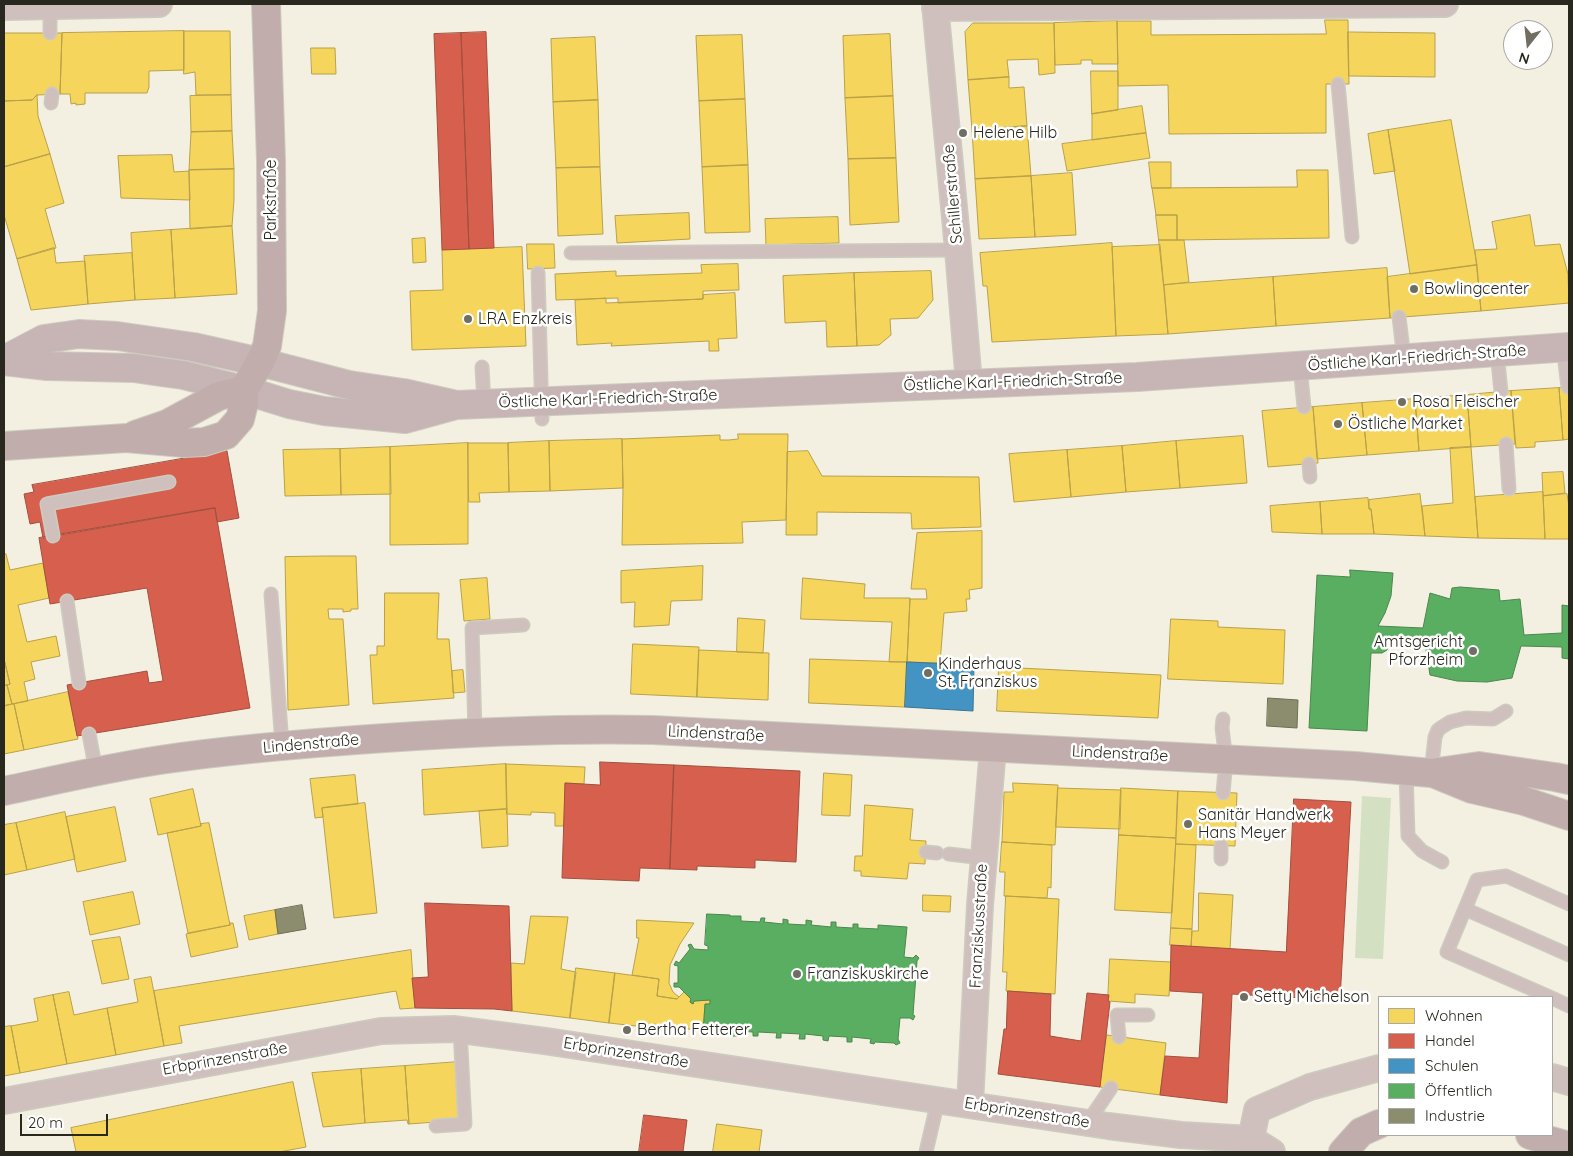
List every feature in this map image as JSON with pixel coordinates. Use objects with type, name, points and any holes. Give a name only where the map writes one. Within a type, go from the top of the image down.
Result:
[{"type":"main road","name":"Parkstraße","points":[[4,446],[126,438],[184,443],[204,442],[226,435],[240,419],[244,403],[244,390],[267,346],[272,294],[272,161],[266,4]]},
{"type":"main road","name":"Östliche Karl-Friedrich-Straße","points":[[4,360],[44,339],[79,334],[117,336],[193,347],[349,385],[403,393],[456,405]]},
{"type":"main road","name":"Östliche Karl-Friedrich-Straße","points":[[4,360],[47,366],[134,368],[183,376],[244,390],[289,404],[324,411],[405,419],[456,405],[484,404],[542,410],[969,384],[1127,377],[1566,347]]},
{"type":"main road","name":"Parkstraße","points":[[126,438],[167,424],[219,396],[244,390]]},
{"type":"main road","name":"Lindenstraße","points":[[4,791],[96,771],[218,752],[282,745],[475,732],[560,729],[653,730],[1419,772],[1478,766],[1569,780]]},
{"type":"main road","name":"Lindenstraße","points":[[1419,772],[1472,789],[1524,801],[1569,816]]},
{"type":"main road","points":[[1344,1152],[1361,1132],[1378,1124]]},
{"type":"main road","points":[[1534,1136],[1569,1146]]},
{"type":"street","points":[[4,7],[158,4]]},
{"type":"street","points":[[935,6],[1336,12],[1445,4]]},
{"type":"street","name":"Schillerstraße","points":[[935,6],[969,384]]},
{"type":"street","name":"Franziskusstraße","points":[[970,1105],[983,858],[992,748]]},
{"type":"street","name":"Erbprinzenstraße","points":[[4,1101],[380,1030],[460,1030],[1181,1135],[1249,1146],[1272,1152]]},
{"type":"street","points":[[1249,1146],[1257,1110],[1310,1087],[1378,1068]]},
{"type":"street","points":[[1553,1077],[1569,1082]]},
{"type":"lane","points":[[50,5],[50,33]]},
{"type":"lane","points":[[1338,84],[1352,238]]},
{"type":"lane","points":[[571,253],[958,250]]},
{"type":"lane","points":[[538,273],[542,410]]},
{"type":"lane","points":[[1399,317],[1404,359]]},
{"type":"lane","points":[[1566,347],[1568,387]]},
{"type":"lane","points":[[1497,352],[1501,392]]},
{"type":"lane","points":[[1300,366],[1304,407]]},
{"type":"lane","points":[[482,367],[484,404]]},
{"type":"lane","points":[[1506,444],[1509,489]]},
{"type":"lane","points":[[1309,464],[1310,477]]},
{"type":"lane","points":[[53,536],[47,504],[169,482]]},
{"type":"lane","points":[[271,594],[282,745]]},
{"type":"lane","points":[[67,602],[79,683]]},
{"type":"lane","points":[[475,732],[472,628],[523,626]]},
{"type":"lane","points":[[1442,862],[1422,851],[1408,836],[1419,772],[1438,730],[1442,727],[1450,722],[1466,718],[1493,719],[1506,711]]},
{"type":"lane","points":[[1223,720],[1222,728],[1226,760],[1223,793]]},
{"type":"lane","points":[[89,734],[96,771]]},
{"type":"lane","points":[[1221,846],[1221,859]]},
{"type":"lane","points":[[937,853],[983,858]]},
{"type":"lane","points":[[1546,996],[1447,952],[1477,880],[1506,876],[1569,904]]},
{"type":"lane","points":[[1464,909],[1569,955]]},
{"type":"lane","points":[[1553,999],[1569,1006]]},
{"type":"lane","points":[[1119,1037],[1117,1015],[1148,1015]]},
{"type":"lane","points":[[436,1126],[465,1124],[460,1030]]},
{"type":"lane","points":[[1088,1122],[1111,1088]]},
{"type":"lane","points":[[926,1152],[938,1100]]},
{"type":"green space","points":[[1362,796],[1391,798],[1383,959],[1355,958]]},
{"type":"building: Wohnen","points":[[1325,20],[1348,20],[1349,84],[1326,84],[1326,133],[1169,134],[1168,85],[1118,86],[1117,21],[1151,21],[1151,35],[1326,34]]},
{"type":"building: Wohnen","points":[[1117,21],[1118,64],[1092,64],[1092,60],[1081,60],[1081,64],[1055,65],[1054,23]]},
{"type":"building: Wohnen","points":[[973,23],[1054,23],[1055,73],[1039,75],[1038,59],[1007,60],[1009,77],[968,80],[965,32]]},
{"type":"building: Wohnen","points":[[184,31],[184,70],[149,71],[147,93],[85,93],[85,104],[76,105],[76,103],[71,104],[70,94],[60,94],[62,33]]},
{"type":"building: Wohnen","points":[[184,31],[230,31],[231,95],[196,95],[195,72],[184,74]]},
{"type":"building: Wohnen","points":[[1348,32],[1435,33],[1435,77],[1349,76]]},
{"type":"building: Wohnen","points":[[4,33],[62,33],[60,94],[37,95],[32,100],[4,101]]},
{"type":"building: Wohnen","points":[[890,34],[893,96],[845,98],[843,36]]},
{"type":"building: Wohnen","points":[[742,35],[745,99],[699,101],[696,36]]},
{"type":"building: Wohnen","points":[[595,37],[598,100],[553,102],[551,39]]},
{"type":"building: Wohnen","points":[[311,48],[335,48],[336,74],[312,74]]},
{"type":"building: Wohnen","points":[[1091,71],[1118,71],[1118,110],[1092,114]]},
{"type":"building: Wohnen","points":[[1009,77],[1009,88],[1024,87],[1027,126],[972,130],[968,80]]},
{"type":"building: Wohnen","points":[[37,95],[38,116],[50,154],[4,167],[4,101],[32,100]]},
{"type":"building: Wohnen","points":[[231,95],[232,131],[191,132],[190,96]]},
{"type":"building: Wohnen","points":[[893,96],[896,158],[848,159],[845,98]]},
{"type":"building: Wohnen","points":[[745,99],[748,165],[702,167],[699,101]]},
{"type":"building: Wohnen","points":[[598,100],[600,167],[556,168],[553,102]]},
{"type":"building: Wohnen","points":[[1142,106],[1146,133],[1092,140],[1092,114]]},
{"type":"building: Wohnen","points":[[1451,120],[1477,265],[1410,274],[1388,130]]},
{"type":"building: Wohnen","points":[[1027,126],[1031,176],[975,179],[972,130]]},
{"type":"building: Wohnen","points":[[1388,130],[1395,171],[1374,174],[1368,134]]},
{"type":"building: Wohnen","points":[[232,131],[234,169],[189,170],[191,132]]},
{"type":"building: Wohnen","points":[[1146,133],[1150,158],[1067,171],[1062,144]]},
{"type":"building: Wohnen","points":[[50,154],[64,203],[45,209],[56,248],[17,259],[4,215],[4,167]]},
{"type":"building: Wohnen","points":[[172,155],[174,172],[189,171],[190,200],[121,198],[118,156]]},
{"type":"building: Wohnen","points":[[896,158],[899,222],[850,225],[848,159]]},
{"type":"building: Wohnen","points":[[1149,162],[1171,162],[1171,188],[1152,188]]},
{"type":"building: Wohnen","points":[[748,165],[750,232],[705,233],[702,167]]},
{"type":"building: Wohnen","points":[[600,167],[603,234],[558,236],[556,168]]},
{"type":"building: Wohnen","points":[[234,169],[232,226],[190,229],[189,170]]},
{"type":"building: Wohnen","points":[[1297,170],[1328,170],[1329,238],[1177,240],[1177,215],[1156,215],[1152,188],[1297,187]]},
{"type":"building: Wohnen","points":[[1072,173],[1076,235],[1035,237],[1031,176]]},
{"type":"building: Wohnen","points":[[1031,176],[1035,237],[979,239],[975,179]]},
{"type":"building: Wohnen","points":[[689,213],[690,239],[617,243],[615,216]]},
{"type":"building: Wohnen","points":[[1156,215],[1177,215],[1177,240],[1159,240]]},
{"type":"building: Wohnen","points":[[1530,215],[1535,246],[1560,244],[1568,274],[1569,303],[1481,311],[1475,250],[1497,249],[1492,222]]},
{"type":"building: Wohnen","points":[[838,217],[839,243],[766,245],[765,219]]},
{"type":"building: Wohnen","points":[[232,226],[237,294],[175,298],[171,230]]},
{"type":"building: Wohnen","points":[[171,230],[175,298],[135,300],[131,233]]},
{"type":"building: Wohnen","points":[[425,238],[426,262],[413,263],[412,239]]},
{"type":"building: Wohnen","points":[[1159,240],[1184,240],[1189,282],[1164,285]]},
{"type":"building: Wohnen","points":[[1112,243],[1116,336],[992,342],[987,286],[983,286],[980,253]]},
{"type":"building: Wohnen","points":[[527,244],[554,244],[555,268],[528,269]]},
{"type":"building: Wohnen","points":[[1160,245],[1168,334],[1116,336],[1112,247]]},
{"type":"building: Wohnen","name":"LRA Enzkreis","points":[[522,247],[526,346],[412,350],[410,291],[443,290],[442,250]]},
{"type":"building: Wohnen","points":[[54,248],[56,263],[85,261],[88,304],[31,310],[17,259]]},
{"type":"building: Wohnen","points":[[132,253],[135,300],[88,304],[84,256]]},
{"type":"building: Wohnen","points":[[738,264],[739,290],[703,291],[703,299],[618,303],[618,298],[556,300],[555,274],[616,271],[616,276],[702,273],[701,265]]},
{"type":"building: Wohnen","points":[[1477,265],[1481,311],[1390,318],[1387,277]]},
{"type":"building: Wohnen","points":[[1387,268],[1390,318],[1276,326],[1273,277]]},
{"type":"building: Wohnen","points":[[931,271],[933,300],[918,318],[890,319],[891,335],[879,345],[857,346],[854,273]]},
{"type":"building: Wohnen","points":[[854,273],[857,346],[827,347],[826,321],[785,323],[783,276]]},
{"type":"building: Wohnen","points":[[1273,277],[1276,326],[1168,334],[1164,285]]},
{"type":"building: Wohnen","points":[[735,293],[737,338],[718,339],[719,351],[709,351],[709,341],[611,346],[612,343],[577,345],[575,300],[606,298],[606,303],[703,299],[703,295]]},
{"type":"building: Wohnen","points":[[1569,387],[1569,439],[1563,440],[1559,388]]},
{"type":"building: Wohnen","points":[[1559,388],[1563,440],[1535,442],[1535,447],[1516,448],[1511,391]]},
{"type":"building: Wohnen","points":[[1511,391],[1515,444],[1471,447],[1467,395]]},
{"type":"building: Wohnen","points":[[1467,395],[1471,447],[1419,451],[1415,399]]},
{"type":"building: Wohnen","points":[[1415,399],[1419,451],[1367,455],[1362,403]]},
{"type":"building: Wohnen","points":[[1362,403],[1367,455],[1317,459],[1313,407]]},
{"type":"building: Wohnen","points":[[1313,407],[1318,463],[1268,467],[1262,411]]},
{"type":"building: Wohnen","points":[[738,434],[788,434],[786,520],[742,522],[743,543],[622,545],[622,439],[720,435],[720,440],[729,440],[738,439]]},
{"type":"building: Wohnen","points":[[1243,436],[1247,483],[1180,488],[1176,441]]},
{"type":"building: Wohnen","points":[[622,439],[623,488],[550,491],[549,441]]},
{"type":"building: Wohnen","points":[[549,441],[550,491],[509,492],[508,443]]},
{"type":"building: Wohnen","points":[[1176,441],[1180,488],[1126,492],[1122,446]]},
{"type":"building: Wohnen","points":[[468,443],[508,443],[509,492],[479,493],[480,502],[469,502]]},
{"type":"building: Wohnen","points":[[468,443],[468,544],[390,545],[390,447]]},
{"type":"building: Wohnen","points":[[1122,446],[1126,492],[1071,497],[1067,450]]},
{"type":"building: Wohnen","points":[[390,447],[391,494],[341,495],[340,449]]},
{"type":"building: Wohnen","points":[[1471,447],[1478,538],[1425,536],[1422,506],[1453,503],[1450,448]]},
{"type":"building: Wohnen","points":[[340,449],[341,495],[285,496],[283,450]]},
{"type":"building: Wohnen","points":[[1067,450],[1071,497],[1014,502],[1009,454]]},
{"type":"building: Wohnen","points":[[808,451],[822,476],[979,477],[981,527],[912,529],[911,513],[817,512],[817,535],[786,535],[787,452]]},
{"type":"building: Wohnen","points":[[1563,472],[1565,493],[1543,496],[1542,473]]},
{"type":"building: Wohnen","points":[[1543,492],[1545,539],[1478,538],[1475,497]]},
{"type":"building: Wohnen","points":[[1420,494],[1425,536],[1374,534],[1369,500]]},
{"type":"building: Wohnen","points":[[1567,494],[1569,539],[1545,539],[1543,496]]},
{"type":"building: Wohnen","points":[[1368,498],[1374,534],[1322,534],[1320,502]]},
{"type":"building: Wohnen","points":[[1320,502],[1322,534],[1272,532],[1270,506]]},
{"type":"building: Wohnen","points":[[982,531],[982,588],[969,590],[970,599],[966,599],[967,611],[944,613],[940,663],[907,662],[910,599],[927,599],[926,589],[911,589],[917,533]]},
{"type":"building: Wohnen","points":[[6,554],[10,570],[43,563],[49,598],[18,605],[27,642],[56,636],[60,656],[31,662],[35,679],[24,682],[28,701],[12,704],[7,685],[10,684],[4,659],[4,555]]},
{"type":"building: Wohnen","points":[[356,556],[358,609],[343,612],[343,609],[328,609],[329,619],[343,619],[349,705],[288,710],[285,557]]},
{"type":"building: Wohnen","points":[[703,566],[702,600],[671,601],[669,625],[634,627],[635,602],[621,603],[621,571]]},
{"type":"building: Wohnen","points":[[487,578],[490,619],[464,621],[460,580]]},
{"type":"building: Wohnen","points":[[803,578],[865,584],[864,598],[910,598],[907,662],[889,662],[892,622],[801,619]]},
{"type":"building: Wohnen","points":[[385,593],[439,593],[437,639],[449,639],[454,698],[373,704],[370,655],[377,655],[377,646],[384,646]]},
{"type":"building: Wohnen","points":[[738,618],[765,620],[763,653],[737,652]]},
{"type":"building: Wohnen","points":[[1171,619],[1218,621],[1218,627],[1285,630],[1283,684],[1168,679]]},
{"type":"building: Wohnen","points":[[633,644],[699,647],[697,697],[631,694]]},
{"type":"building: Wohnen","points":[[699,650],[769,653],[768,700],[697,697]]},
{"type":"building: Wohnen","points":[[4,659],[10,684],[4,686]]},
{"type":"building: Wohnen","points":[[810,659],[907,662],[905,707],[809,703]]},
{"type":"building: Wohnen","points":[[999,667],[1161,675],[1158,718],[997,711]]},
{"type":"building: Wohnen","points":[[463,670],[465,692],[453,693],[452,671]]},
{"type":"building: Wohnen","points":[[7,685],[12,704],[4,706],[4,686]]},
{"type":"building: Wohnen","points":[[68,692],[78,739],[24,750],[14,704]]},
{"type":"building: Wohnen","points":[[14,704],[24,750],[4,754],[4,706]]},
{"type":"building: Wohnen","points":[[506,764],[585,767],[584,784],[565,783],[564,826],[555,826],[555,813],[507,814]]},
{"type":"building: Wohnen","points":[[506,764],[507,809],[424,815],[422,770]]},
{"type":"building: Wohnen","points":[[824,773],[852,775],[850,816],[822,815]]},
{"type":"building: Wohnen","points":[[355,775],[358,804],[322,808],[323,817],[315,818],[310,779]]},
{"type":"building: Wohnen","points":[[1013,783],[1058,785],[1055,845],[1002,842],[1004,792],[1013,792]]},
{"type":"building: Wohnen","points":[[1058,788],[1121,790],[1120,829],[1056,827]]},
{"type":"building: Wohnen","points":[[1121,788],[1178,791],[1176,838],[1119,835]]},
{"type":"building: Wohnen","points":[[193,789],[201,826],[158,835],[150,799]]},
{"type":"building: Wohnen","points":[[1178,791],[1237,793],[1235,846],[1176,844]]},
{"type":"building: Wohnen","points":[[365,803],[377,913],[334,918],[322,808]]},
{"type":"building: Wohnen","points":[[865,805],[913,809],[910,840],[926,841],[925,864],[909,863],[907,879],[861,876],[861,871],[854,871],[855,856],[862,856]]},
{"type":"building: Wohnen","points":[[115,807],[126,861],[77,872],[66,817]]},
{"type":"building: Wohnen","points":[[507,809],[508,846],[482,848],[479,811]]},
{"type":"building: Wohnen","points":[[65,812],[75,859],[27,870],[16,823]]},
{"type":"building: Wohnen","points":[[16,823],[27,870],[4,875],[4,825]]},
{"type":"building: Wohnen","points":[[209,823],[230,925],[188,933],[167,833]]},
{"type":"building: Wohnen","points":[[1119,835],[1176,838],[1172,913],[1115,910]]},
{"type":"building: Wohnen","points":[[1002,842],[1052,845],[1051,888],[1048,887],[1047,898],[1004,896],[1005,872],[1000,872]]},
{"type":"building: Wohnen","points":[[1176,844],[1196,845],[1192,929],[1171,928]]},
{"type":"building: Wohnen","points":[[133,892],[140,924],[90,935],[83,902]]},
{"type":"building: Wohnen","points":[[1199,893],[1233,895],[1230,949],[1191,947],[1192,931],[1198,931]]},
{"type":"building: Wohnen","points":[[923,895],[951,896],[950,912],[923,911]]},
{"type":"building: Wohnen","points":[[1006,896],[1059,899],[1055,994],[1006,991],[1007,972],[1003,972]]},
{"type":"building: Wohnen","points":[[275,910],[278,934],[249,940],[244,916]]},
{"type":"building: Wohnen","points":[[531,916],[568,917],[561,969],[576,972],[570,1018],[512,1011],[511,963],[524,964]]},
{"type":"building: Wohnen","points":[[637,920],[694,923],[680,944],[670,965],[669,983],[673,992],[679,997],[677,999],[657,996],[659,979],[632,975],[639,938],[637,938]]},
{"type":"building: Wohnen","points":[[230,923],[233,923],[238,947],[191,957],[186,934],[230,925]]},
{"type":"building: Wohnen","points":[[1171,928],[1192,929],[1191,947],[1170,945]]},
{"type":"building: Wohnen","points":[[120,937],[129,979],[102,984],[92,941]]},
{"type":"building: Wohnen","points":[[411,950],[415,1008],[400,1009],[396,991],[179,1026],[182,1043],[164,1046],[154,991]]},
{"type":"building: Wohnen","points":[[1110,959],[1171,962],[1169,996],[1135,994],[1135,1003],[1108,1001]]},
{"type":"building: Wohnen","points":[[576,968],[615,973],[609,1023],[570,1018]]},
{"type":"building: Wohnen","points":[[615,973],[659,979],[657,996],[677,999],[684,992],[693,1004],[694,1001],[710,1000],[710,1004],[705,1004],[703,1030],[674,1028],[654,1024],[654,1028],[609,1023]]},
{"type":"building: Wohnen","points":[[151,977],[164,1046],[116,1055],[107,1008],[138,1002],[134,980]]},
{"type":"building: Wohnen","points":[[69,992],[74,1015],[107,1008],[116,1055],[67,1064],[53,995]]},
{"type":"building: Wohnen","points":[[53,995],[67,1064],[20,1073],[11,1026],[38,1021],[34,999]]},
{"type":"building: Wohnen","points":[[11,1026],[20,1073],[4,1076],[4,1027]]},
{"type":"building: Wohnen","points":[[1107,1035],[1166,1043],[1160,1095],[1100,1087]]},
{"type":"building: Wohnen","points":[[458,1062],[462,1120],[409,1124],[405,1066]]},
{"type":"building: Wohnen","points":[[405,1066],[409,1124],[407,1120],[365,1123],[361,1069]]},
{"type":"building: Wohnen","points":[[361,1069],[365,1123],[323,1127],[312,1073]]},
{"type":"building: Wohnen","points":[[293,1082],[306,1147],[279,1152],[76,1152],[71,1128]]},
{"type":"building: Wohnen","points":[[717,1124],[762,1130],[759,1152],[713,1152]]},
{"type":"building: Handel","points":[[486,32],[494,248],[469,249],[461,33]]},
{"type":"building: Handel","points":[[461,33],[469,249],[442,250],[434,34]]},
{"type":"building: Handel","points":[[227,451],[239,518],[217,522],[215,508],[43,538],[40,522],[30,524],[24,494],[34,492],[32,485]]},
{"type":"building: Handel","points":[[215,508],[250,708],[77,736],[67,685],[147,671],[149,683],[163,681],[147,588],[50,604],[39,538]]},
{"type":"building: Handel","points":[[600,762],[674,765],[670,869],[640,868],[639,881],[562,878],[565,783],[600,785]]},
{"type":"building: Handel","points":[[674,765],[800,771],[796,862],[755,860],[755,868],[697,866],[697,870],[670,869]]},
{"type":"building: Handel","points":[[1294,799],[1351,802],[1340,1000],[1232,994],[1227,1103],[1160,1095],[1165,1056],[1199,1058],[1203,993],[1170,991],[1171,945],[1286,952]]},
{"type":"building: Handel","points":[[425,903],[509,906],[512,1011],[415,1008],[412,978],[428,977]]},
{"type":"building: Handel","points":[[1008,991],[1051,994],[1050,1036],[1081,1041],[1087,993],[1109,995],[1108,1001],[1110,1002],[1100,1087],[998,1074],[1004,1029],[1006,1029]]},
{"type":"building: Handel","points":[[644,1115],[687,1120],[683,1152],[639,1152]]},
{"type":"building: Schulen","points":[[907,662],[974,665],[973,711],[905,707]]},
{"type":"building: Öffentlich","name":"Amtsgericht Pforzheim","points":[[1350,570],[1393,573],[1391,596],[1378,626],[1423,628],[1430,593],[1450,599],[1452,588],[1460,587],[1499,590],[1500,601],[1520,599],[1524,635],[1562,633],[1562,605],[1569,606],[1569,659],[1562,658],[1562,647],[1521,646],[1512,678],[1487,682],[1457,681],[1430,675],[1424,637],[1385,636],[1389,644],[1387,650],[1382,653],[1371,653],[1367,731],[1309,728],[1317,575],[1350,577]]},
{"type":"building: Öffentlich","name":"Franziskuskirche","points":[[707,914],[741,916],[741,921],[760,922],[761,918],[765,918],[764,922],[783,924],[783,919],[788,920],[788,924],[806,925],[806,920],[812,921],[811,925],[831,927],[831,922],[836,922],[836,927],[853,928],[853,924],[858,924],[858,928],[878,929],[878,925],[907,927],[904,957],[913,958],[916,955],[919,958],[917,961],[913,1015],[915,1016],[913,1020],[910,1018],[900,1018],[898,1039],[900,1043],[896,1045],[894,1043],[875,1042],[874,1044],[870,1043],[871,1039],[852,1037],[852,1042],[847,1042],[847,1037],[829,1036],[828,1041],[823,1040],[823,1036],[805,1034],[805,1039],[799,1039],[800,1034],[781,1033],[781,1038],[776,1038],[777,1033],[758,1032],[758,1036],[753,1036],[753,1032],[737,1031],[737,1036],[732,1036],[732,1034],[703,1034],[705,1004],[710,1004],[710,1000],[694,1001],[693,1004],[690,1002],[691,999],[679,987],[674,987],[674,983],[678,983],[678,966],[674,965],[676,961],[679,963],[690,949],[688,945],[691,944],[694,949],[708,950],[708,946],[705,945]]},
{"type":"building: Industrie","points":[[1268,698],[1298,700],[1297,728],[1267,726]]},
{"type":"building: Industrie","points":[[302,905],[306,929],[278,934],[275,910]]},
{"type":"place","name":"Helene Hilb","points":[[963,133]]},
{"type":"place","name":"Bowlingcenter","points":[[1414,289]]},
{"type":"place","name":"LRA Enzkreis","points":[[468,319]]},
{"type":"place","name":"Rosa Fleischer","points":[[1402,402]]},
{"type":"place","name":"Östliche Market","points":[[1338,424]]},
{"type":"place","name":"Amtsgericht Pforzheim","points":[[1473,651]]},
{"type":"place","name":"Kinderhaus St. Franziskus","points":[[928,673]]},
{"type":"place","name":"Sanitär Handwerk Hans Meyer","points":[[1188,824]]},
{"type":"place","name":"Franziskuskirche","points":[[797,974]]},
{"type":"place","name":"Setty Michelson","points":[[1244,997]]},
{"type":"place","name":"Bertha Fetterer","points":[[627,1030]]}]
